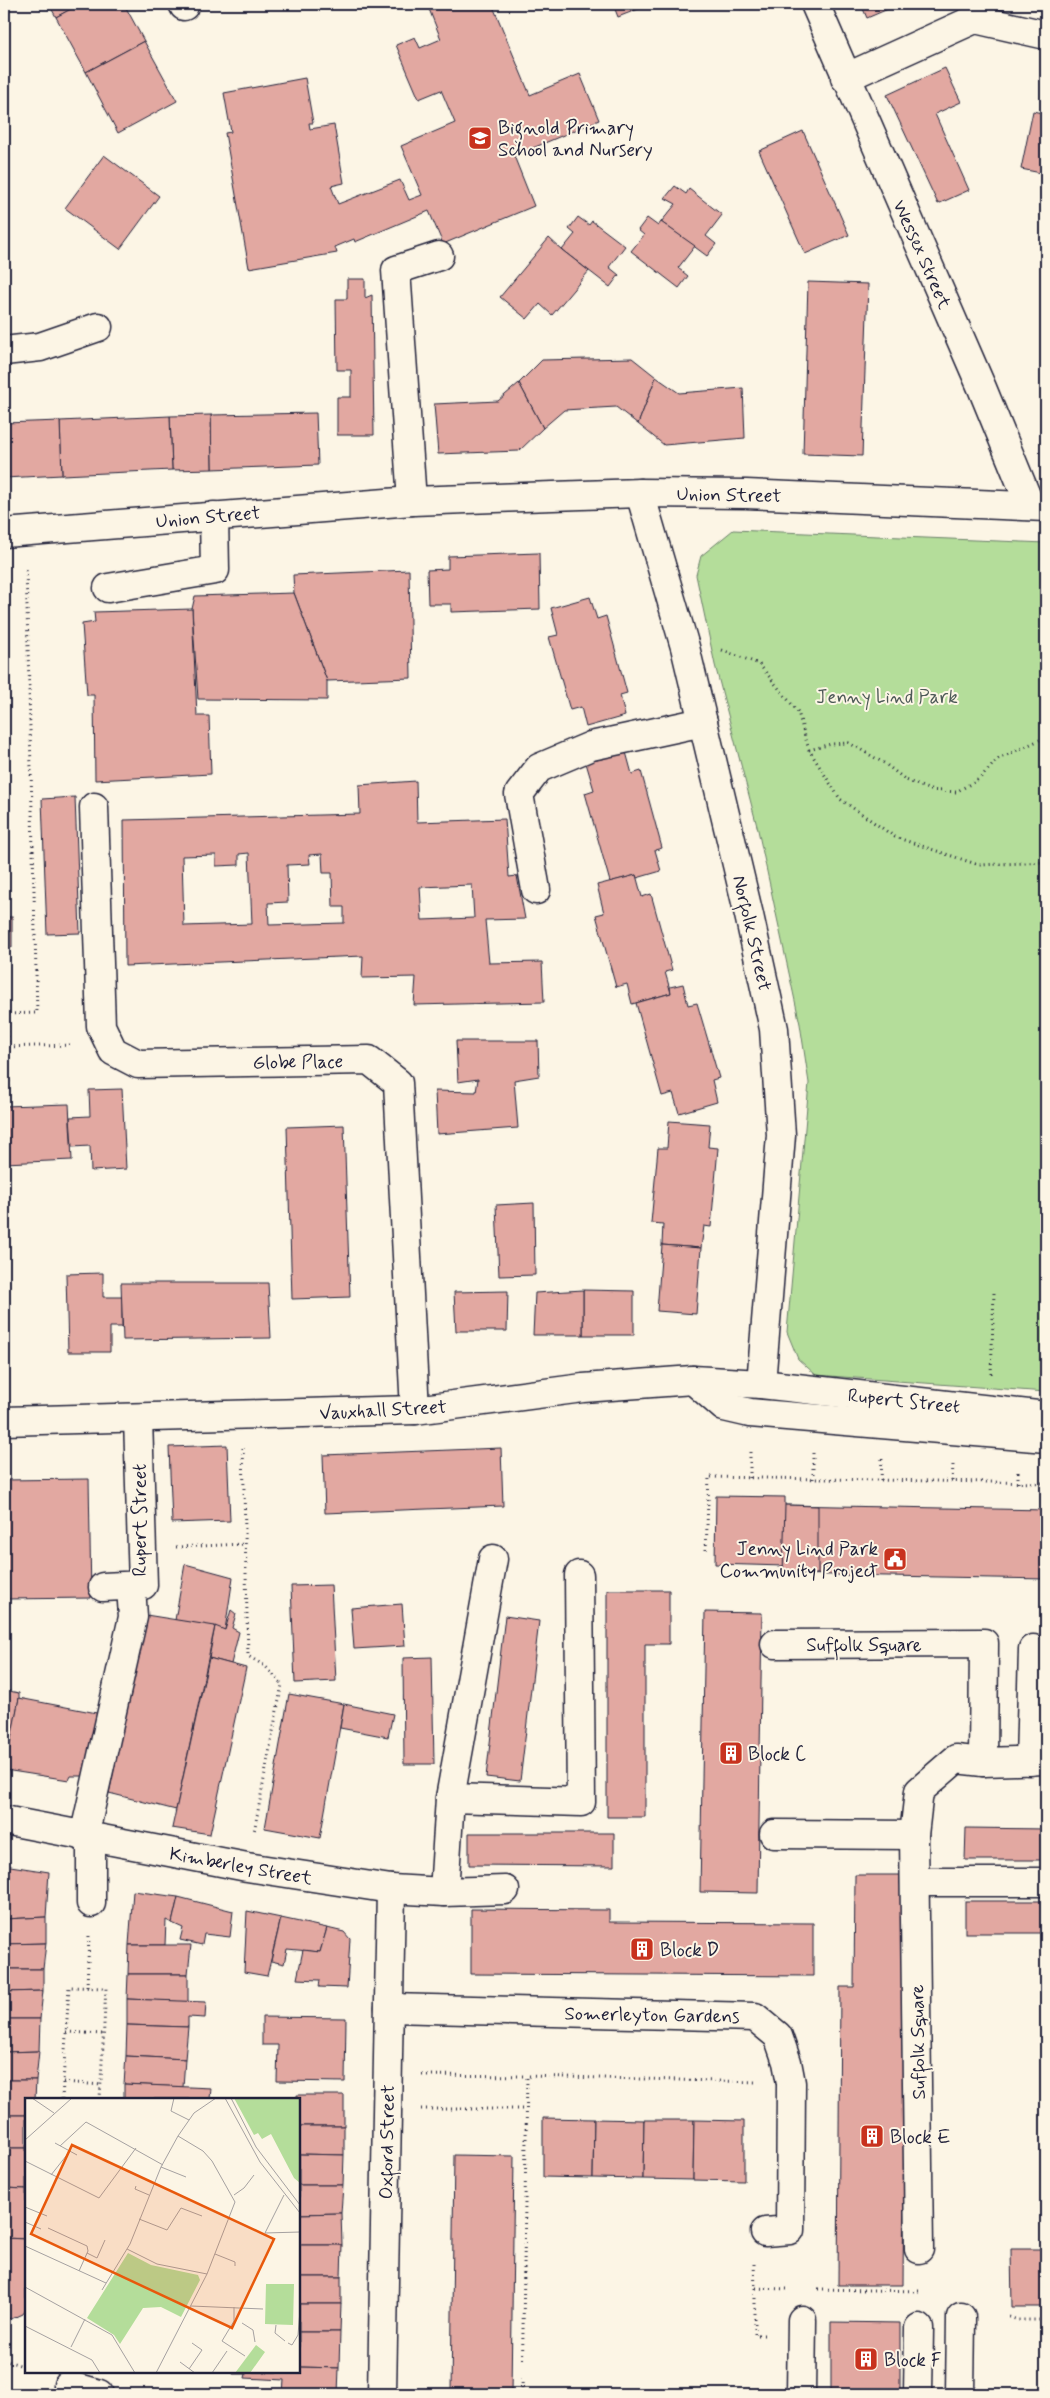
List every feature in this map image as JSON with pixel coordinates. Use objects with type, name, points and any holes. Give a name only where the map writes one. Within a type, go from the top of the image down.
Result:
[{"type":"street","name":"Wessex Street","points":[[815,4],[845,78],[982,388],[1038,506]]},
{"type":"street","points":[[845,78],[974,11],[1046,35]]},
{"type":"street","points":[[412,501],[396,270],[439,256]]},
{"type":"street","points":[[4,351],[40,347],[98,327]]},
{"type":"street","name":"Union Street","points":[[15,532],[412,501],[640,493],[746,494],[1038,506]]},
{"type":"street","name":"Norfolk Street","points":[[640,493],[685,647],[774,1029],[781,1135],[761,1384]]},
{"type":"street","points":[[108,588],[216,570],[214,516]]},
{"type":"street","points":[[536,890],[519,794],[539,768],[591,746],[703,722]]},
{"type":"street","points":[[94,807],[101,1026],[109,1043]]},
{"type":"street","name":"Globe Place","points":[[109,1043],[113,1051],[138,1064],[369,1060],[398,1083],[415,1410]]},
{"type":"street","points":[[693,1380],[724,1408],[750,1413],[1046,1438]]},
{"type":"street","name":"Vauxhall Street","points":[[4,1421],[415,1410],[583,1388],[693,1380],[761,1384]]},
{"type":"street","name":"Rupert Street","points":[[761,1384],[1046,1416]]},
{"type":"street","name":"Rupert Street","points":[[103,1587],[143,1585],[138,1418]]},
{"type":"street","points":[[444,1892],[450,1798],[493,1559]]},
{"type":"street","points":[[450,1798],[581,1802],[579,1575]]},
{"type":"street","points":[[91,1903],[88,1837],[133,1617],[131,1586]]},
{"type":"street","name":"Suffolk Square","points":[[775,1644],[984,1643],[983,1762]]},
{"type":"street","name":"Suffolk Square","points":[[919,2248],[914,1835],[919,1791],[956,1759],[983,1762],[1038,1760],[1033,1649]]},
{"type":"street","name":"Kimberley Street","points":[[4,1820],[247,1867],[391,1889],[444,1892],[505,1890]]},
{"type":"street","points":[[774,1834],[914,1835]]},
{"type":"street","points":[[914,1882],[1042,1882]]},
{"type":"street","name":"Oxford Street","points":[[382,2394],[391,1889]]},
{"type":"street","name":"Somerleyton Gardens","points":[[388,2008],[755,2017],[778,2036],[787,2062],[791,2083],[790,2230],[765,2232]]},
{"type":"street","points":[[960,2316],[960,2394]]},
{"type":"street","points":[[801,2394],[802,2320]]},
{"type":"street","points":[[918,2394],[919,2328]]},
{"type":"street","points":[[68,2384],[99,2394]]},
{"type":"path","points":[[4,1087],[9,1087],[6,1014],[37,1013],[15,532]]},
{"type":"path","points":[[685,647],[718,649],[759,664],[798,712],[809,750],[840,799],[895,837],[979,865],[1046,862]]},
{"type":"path","points":[[809,750],[831,744],[848,743],[884,763],[906,780],[930,790],[956,792],[979,779],[998,759],[1046,737]]},
{"type":"path","points":[[6,1047],[109,1043]]},
{"type":"path","points":[[990,1409],[994,1292]]},
{"type":"path","points":[[242,1415],[248,1656],[265,1666],[282,1684],[247,1867]]},
{"type":"path","points":[[706,1550],[709,1477],[1046,1483]]},
{"type":"path","points":[[141,1549],[245,1544]]},
{"type":"path","points":[[87,1987],[91,1903]]},
{"type":"path","points":[[62,2098],[69,1987],[106,1988],[100,2098]]},
{"type":"path","points":[[66,2032],[103,2034]]},
{"type":"path","points":[[388,2074],[791,2083]]},
{"type":"path","points":[[522,2394],[527,2076]]},
{"type":"path","points":[[63,2082],[101,2085]]},
{"type":"path","points":[[387,2109],[525,2109]]},
{"type":"path","points":[[765,2232],[753,2233],[755,2288],[794,2289]]},
{"type":"path","points":[[813,2289],[920,2291]]},
{"type":"path","points":[[1009,2317],[1018,2320],[1046,2320]]},
{"type":"path","points":[[4,2360],[25,2367]]},
{"type":"green space","name":"Jenny Lind Park","points":[[733,530],[1046,543],[1046,1392],[816,1375],[798,1359],[787,1332],[809,1083],[800,1024],[758,830],[715,665],[696,575],[701,556]]},
{"type":"building","points":[[49,4],[80,4],[56,17]]},
{"type":"building","points":[[80,4],[124,4],[144,41],[86,72],[56,17]]},
{"type":"building","points":[[427,4],[492,4],[530,95],[580,74],[599,120],[514,156],[534,206],[443,244],[429,211],[355,242],[354,239],[335,247],[337,253],[249,268],[225,133],[231,132],[224,93],[305,78],[313,123],[309,123],[310,129],[334,125],[344,183],[331,186],[338,204],[400,180],[409,200],[422,195],[401,146],[455,123],[441,90],[419,99],[396,45],[415,37],[420,48],[441,39]]},
{"type":"building","points":[[613,4],[651,4],[618,17]]},
{"type":"building","points":[[861,4],[886,4],[888,9],[867,18]]},
{"type":"building","points":[[886,4],[904,4],[888,9]]},
{"type":"building","points":[[144,41],[177,101],[118,133],[86,72]]},
{"type":"building","points":[[945,68],[961,102],[935,114],[969,190],[938,204],[887,95]]},
{"type":"building","points":[[1033,111],[1046,114],[1046,174],[1021,169]]},
{"type":"building","points":[[803,131],[849,235],[805,254],[759,151]]},
{"type":"building","points":[[104,155],[159,196],[120,249],[65,208]]},
{"type":"building","points":[[675,186],[686,194],[689,189],[722,215],[706,236],[716,244],[707,256],[661,222],[676,204],[665,198]]},
{"type":"building","points":[[578,217],[589,225],[592,221],[625,246],[609,267],[619,275],[610,287],[562,250],[575,234],[569,229]]},
{"type":"building","points":[[647,218],[658,226],[661,222],[695,246],[678,268],[688,276],[679,288],[631,251],[644,235],[638,230]]},
{"type":"building","points":[[549,238],[589,271],[552,315],[540,304],[527,319],[500,297]]},
{"type":"building","points":[[347,279],[365,279],[365,298],[372,295],[374,435],[337,435],[337,397],[351,397],[351,370],[337,370],[336,299],[347,299]]},
{"type":"building","points":[[808,282],[868,284],[862,456],[803,454]]},
{"type":"building","points":[[632,358],[656,377],[638,424],[616,407],[564,410],[543,428],[519,383],[542,360]]},
{"type":"building","points":[[656,377],[679,393],[743,388],[745,438],[664,445],[638,424]]},
{"type":"building","points":[[519,383],[543,428],[519,451],[438,454],[434,404],[498,401]]},
{"type":"building","points":[[316,413],[318,465],[212,469],[211,415]]},
{"type":"building","points":[[211,415],[212,469],[172,470],[170,416]]},
{"type":"building","points":[[170,416],[172,470],[62,475],[60,421]]},
{"type":"building","points":[[60,421],[62,475],[4,478],[4,423]]},
{"type":"building","points":[[539,553],[540,609],[451,612],[451,604],[428,604],[427,570],[448,569],[448,556]]},
{"type":"building","points":[[409,570],[411,678],[327,681],[294,593],[293,575]]},
{"type":"building","points":[[294,593],[327,681],[327,700],[198,699],[192,609],[195,596]]},
{"type":"building","points":[[590,597],[597,619],[606,616],[627,693],[620,695],[625,716],[586,727],[581,707],[570,710],[549,637],[558,635],[551,608]]},
{"type":"building","points":[[192,609],[197,716],[209,716],[211,774],[95,780],[94,695],[87,695],[82,624],[95,622],[94,612]]},
{"type":"building","points":[[626,752],[632,774],[641,771],[662,848],[655,850],[661,871],[637,878],[636,875],[610,882],[585,793],[594,790],[586,763]]},
{"type":"building","points":[[416,781],[417,822],[505,819],[509,877],[517,876],[525,919],[485,920],[489,963],[542,962],[544,1002],[414,1005],[416,977],[362,978],[363,956],[125,966],[124,820],[360,814],[359,785]],"holes":[[[249,853],[252,924],[184,926],[182,856],[216,855],[216,866],[239,865],[239,854]],[[322,854],[323,873],[332,873],[333,907],[344,907],[344,923],[269,925],[268,903],[288,902],[287,865],[310,864],[309,855]],[[472,885],[474,918],[422,920],[420,887]]]},
{"type":"building","points":[[75,797],[80,933],[47,934],[42,799]]},
{"type":"building","points":[[636,875],[642,897],[651,894],[672,970],[665,972],[671,993],[632,1004],[627,984],[616,987],[596,915],[604,913],[597,885]]},
{"type":"building","points":[[4,917],[12,917],[12,947],[4,947]]},
{"type":"building","points":[[683,984],[688,1005],[697,1003],[719,1078],[712,1080],[717,1102],[679,1113],[673,1093],[662,1096],[636,1003],[671,993],[670,987]]},
{"type":"building","points":[[456,1041],[538,1041],[539,1076],[514,1080],[518,1128],[437,1134],[435,1091],[476,1092],[478,1079],[458,1082]]},
{"type":"building","points":[[122,1089],[126,1169],[91,1171],[90,1146],[72,1147],[70,1117],[90,1116],[89,1090]]},
{"type":"building","points":[[69,1104],[72,1160],[4,1163],[4,1106]]},
{"type":"building","points":[[669,1121],[710,1124],[708,1147],[718,1148],[711,1227],[704,1226],[701,1248],[662,1245],[663,1224],[651,1223],[658,1148],[667,1148]]},
{"type":"building","points":[[344,1125],[350,1297],[292,1299],[287,1127]]},
{"type":"building","points":[[534,1203],[535,1275],[499,1276],[496,1205]]},
{"type":"building","points":[[662,1245],[701,1248],[696,1314],[657,1311]]},
{"type":"building","points":[[103,1273],[103,1297],[122,1297],[122,1327],[110,1327],[110,1352],[68,1352],[66,1274]]},
{"type":"building","points":[[121,1283],[268,1283],[271,1338],[123,1340]]},
{"type":"building","points":[[583,1290],[634,1291],[634,1335],[583,1335]]},
{"type":"building","points":[[583,1290],[583,1335],[533,1335],[535,1293]]},
{"type":"building","points":[[508,1291],[507,1331],[456,1331],[454,1292]]},
{"type":"building","points":[[227,1445],[230,1521],[172,1523],[169,1447]]},
{"type":"building","points":[[501,1448],[503,1506],[325,1513],[323,1455]]},
{"type":"building","points":[[89,1479],[91,1598],[4,1599],[4,1480]]},
{"type":"building","points":[[716,1496],[785,1497],[785,1505],[1046,1510],[1046,1579],[783,1574],[784,1566],[715,1564]]},
{"type":"building","points":[[785,1505],[818,1506],[818,1574],[783,1574]]},
{"type":"building","points":[[185,1564],[233,1577],[225,1630],[175,1620]]},
{"type":"building","points":[[331,1585],[336,1681],[295,1683],[291,1586]]},
{"type":"building","points":[[607,1590],[669,1590],[669,1644],[645,1644],[645,1817],[607,1817]]},
{"type":"building","points":[[402,1604],[405,1646],[354,1649],[351,1608]]},
{"type":"building","points":[[231,1610],[236,1614],[232,1628],[239,1632],[231,1664],[209,1658],[215,1626],[225,1630]]},
{"type":"building","name":"Block C","points":[[705,1612],[762,1613],[758,1893],[700,1892]]},
{"type":"building","points":[[146,1615],[215,1626],[176,1810],[109,1793]]},
{"type":"building","points":[[505,1616],[539,1621],[520,1781],[486,1777]]},
{"type":"building","points":[[432,1657],[434,1764],[404,1764],[403,1658]]},
{"type":"building","points":[[209,1658],[246,1668],[210,1834],[172,1828]]},
{"type":"building","points":[[4,1690],[19,1693],[7,1763],[4,1763]]},
{"type":"building","points":[[289,1694],[344,1704],[320,1838],[265,1828]]},
{"type":"building","points":[[19,1698],[102,1714],[88,1776],[71,1776],[69,1780],[5,1770]]},
{"type":"building","points":[[344,1704],[393,1714],[388,1737],[340,1728]]},
{"type":"building","points":[[966,1828],[1046,1829],[1046,1860],[965,1860]]},
{"type":"building","points":[[469,1833],[614,1833],[614,1866],[469,1865]]},
{"type":"building","points":[[4,1865],[49,1872],[46,1917],[4,1919]]},
{"type":"building","name":"Block E","points":[[855,1875],[906,1875],[903,2285],[838,2285],[840,1987],[854,1987]]},
{"type":"building","points":[[133,1891],[178,1897],[172,1923],[166,1920],[165,1945],[129,1945]]},
{"type":"building","points":[[178,1897],[233,1911],[230,1937],[204,1934],[202,1945],[180,1940],[183,1928],[172,1923]]},
{"type":"building","points":[[965,1901],[1046,1901],[1046,1933],[965,1933]]},
{"type":"building","name":"Block D","points":[[471,1909],[609,1910],[609,1922],[813,1923],[813,1976],[471,1974]]},
{"type":"building","points":[[247,1911],[281,1918],[267,1976],[244,1972]]},
{"type":"building","points":[[46,1917],[46,1943],[4,1944],[4,1919]]},
{"type":"building","points":[[281,1918],[327,1928],[320,1952],[287,1949],[284,1964],[271,1961]]},
{"type":"building","points":[[327,1928],[344,1932],[350,1939],[347,1988],[319,1987],[320,1980],[297,1979],[303,1950],[320,1952]]},
{"type":"building","points":[[46,1943],[43,1969],[4,1969],[4,1944]]},
{"type":"building","points":[[129,1945],[191,1945],[188,1974],[128,1974]]},
{"type":"building","points":[[4,1969],[43,1969],[43,1991],[4,1992]]},
{"type":"building","points":[[128,1974],[188,1974],[188,2002],[127,1999]]},
{"type":"building","points":[[43,1991],[40,2019],[4,2019],[4,1992]]},
{"type":"building","points":[[127,1999],[206,2002],[205,2018],[188,2017],[188,2027],[127,2025]]},
{"type":"building","points":[[262,2017],[346,2018],[345,2082],[277,2081],[278,2045],[262,2045]]},
{"type":"building","points":[[4,2019],[40,2019],[39,2051],[4,2052]]},
{"type":"building","points":[[127,2025],[188,2027],[185,2059],[126,2056]]},
{"type":"building","points":[[39,2051],[36,2080],[4,2080],[4,2052]]},
{"type":"building","points":[[126,2056],[185,2059],[183,2087],[124,2084]]},
{"type":"building","points":[[4,2080],[36,2080],[35,2098],[25,2098],[25,2115],[4,2115]]},
{"type":"building","points":[[124,2084],[211,2088],[210,2098],[124,2098]]},
{"type":"building","points":[[297,2095],[344,2095],[344,2126],[300,2126],[300,2098],[297,2098]]},
{"type":"building","points":[[4,2115],[25,2115],[25,2148],[4,2148]]},
{"type":"building","points":[[543,2118],[594,2119],[593,2178],[543,2177]]},
{"type":"building","points":[[594,2119],[644,2120],[643,2179],[593,2178]]},
{"type":"building","points":[[644,2120],[694,2120],[693,2180],[643,2179]]},
{"type":"building","points":[[694,2120],[744,2121],[744,2181],[693,2180]]},
{"type":"building","points":[[300,2126],[344,2126],[344,2155],[300,2154]]},
{"type":"building","points":[[4,2148],[25,2148],[25,2189],[4,2188]]},
{"type":"building","points":[[300,2154],[344,2155],[343,2185],[300,2185]]},
{"type":"building","points":[[454,2155],[514,2156],[511,2394],[451,2394]]},
{"type":"building","points":[[300,2185],[343,2185],[341,2213],[300,2214]]},
{"type":"building","points":[[4,2188],[25,2189],[25,2239],[4,2238]]},
{"type":"building","points":[[341,2213],[342,2245],[300,2245],[300,2214]]},
{"type":"building","points":[[4,2238],[25,2239],[25,2310],[22,2314],[11,2319],[4,2317]]},
{"type":"building","points":[[1043,2241],[1046,2241],[1046,2307],[1012,2307],[1011,2249],[1043,2249]]},
{"type":"building","points":[[300,2245],[342,2245],[341,2277],[300,2277]]},
{"type":"building","points":[[300,2277],[341,2277],[341,2304],[300,2304]]},
{"type":"building","points":[[300,2304],[341,2304],[340,2332],[300,2332]]},
{"type":"building","name":"Block F","points":[[831,2322],[900,2323],[900,2394],[831,2394]]},
{"type":"building","points":[[300,2332],[340,2332],[339,2368],[300,2367]]},
{"type":"building","points":[[300,2367],[339,2368],[338,2394],[283,2394],[284,2380],[245,2378],[246,2374],[233,2374],[300,2373]]},
{"type":"place","name":"Bignold Primary School and Nursery","points":[[480,138]]},
{"type":"place","name":"Jenny Lind Park Community Project","points":[[895,1559]]},
{"type":"place","name":"Block C","points":[[731,1753]]},
{"type":"place","name":"Block D","points":[[642,1949]]},
{"type":"place","name":"Block E","points":[[872,2136]]},
{"type":"place","name":"Block F","points":[[866,2359]]}]
